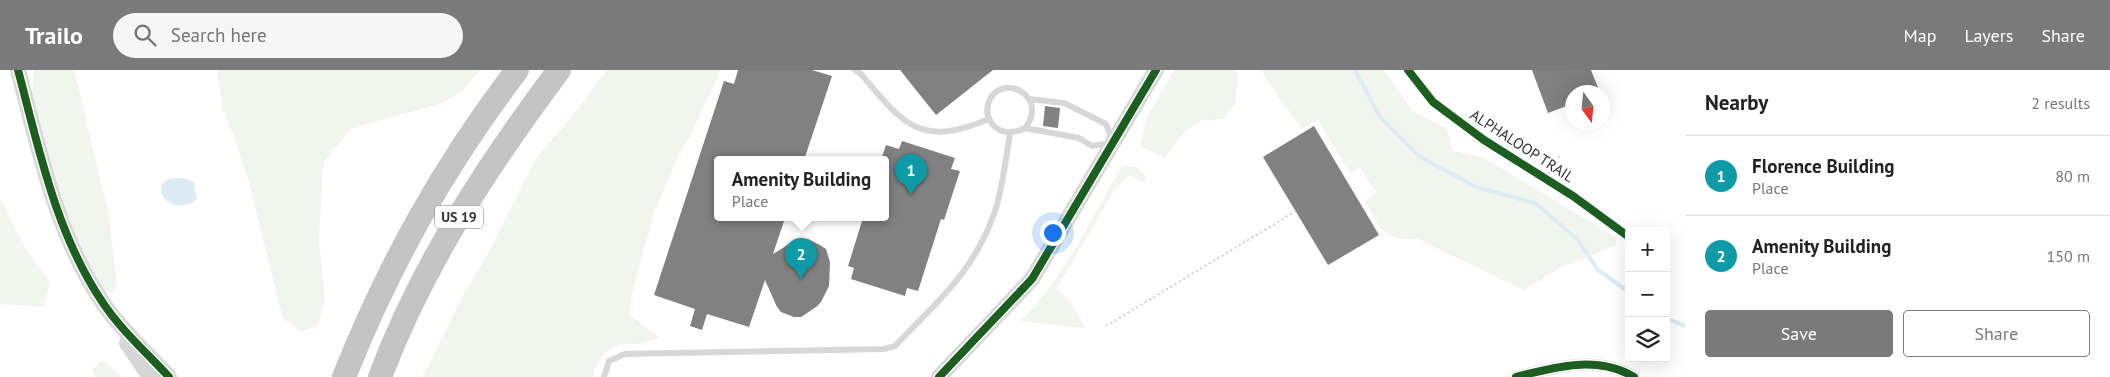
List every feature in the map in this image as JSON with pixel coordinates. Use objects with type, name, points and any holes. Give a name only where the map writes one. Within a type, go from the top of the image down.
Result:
[{"type":"highway","name":"US 19","points":[[344,377],[376,302],[422,210],[471,134],[517,70]]},
{"type":"highway","name":"US 19","points":[[380,377],[412,306],[450,232],[512,132],[560,70]]},
{"type":"street","points":[[18,70],[42,162],[57,209],[86,274],[150,377]]},
{"type":"street","points":[[938,377],[1032,278],[1156,70]]},
{"type":"street","points":[[107,308],[169,377]]},
{"type":"street","points":[[1516,377],[1558,366],[1576,364],[1609,368],[1634,377]]},
{"type":"lane","points":[[855,70],[861,74],[895,114],[917,128],[946,133],[973,126],[989,119]]},
{"type":"lane","points":[[1025,128],[1032,114],[1029,99],[1020,90],[1013,88],[999,90],[989,101],[987,108],[989,119],[996,128],[1010,133],[1025,128],[1079,138],[1092,146],[1113,143],[1106,124],[1064,103],[1029,99]]},
{"type":"lane","points":[[604,377],[609,361],[625,354],[884,349],[896,346],[953,287],[975,257],[988,231],[998,200],[1010,133]]},
{"type":"path","points":[[1549,182],[1560,155]]},
{"type":"path","points":[[1106,326],[1296,211]]},
{"type":"shaded area","points":[[34,70],[74,70],[108,211],[117,283],[113,293],[104,293],[79,249],[53,184],[32,91]]},
{"type":"shaded area","points":[[217,70],[480,70],[463,90],[443,103],[352,128],[323,163],[319,241],[325,300],[318,325],[301,332],[283,318],[251,189],[235,139],[223,111]]},
{"type":"shaded area","points":[[607,70],[721,70],[689,138],[681,150],[653,215],[632,293],[630,315],[658,337],[643,343],[620,345],[606,352],[594,370],[594,377],[423,377],[462,297],[483,263],[537,157],[570,119]]},
{"type":"shaded area","points":[[1174,70],[1236,70],[1238,76],[1235,103],[1223,119],[1202,120],[1184,132],[1164,158],[1140,146],[1147,117]]},
{"type":"shaded area","points":[[1262,70],[1384,70],[1413,111],[1446,128],[1453,151],[1483,157],[1617,238],[1615,246],[1563,266],[1524,290],[1418,239],[1390,236],[1379,226],[1365,201],[1376,192],[1360,168],[1350,173],[1318,120],[1302,129],[1265,78]]},
{"type":"shaded area","points":[[1122,166],[1137,167],[1147,178],[1144,183],[1130,175],[1114,191],[1056,289],[1071,302],[1085,328],[1020,321],[1036,305],[1064,267]]},
{"type":"shaded area","points":[[181,178],[193,181],[197,199],[188,204],[172,204],[166,200],[161,188],[163,183],[169,179]]},
{"type":"shaded area","points":[[0,199],[26,250],[50,282],[43,307],[0,304]]},
{"type":"shaded area","points":[[102,360],[121,377],[95,377],[93,369]]},
{"type":"building","points":[[738,70],[812,70],[832,76],[805,156],[714,156],[714,221],[784,221],[773,254],[794,241],[808,239],[820,245],[826,249],[830,262],[829,286],[821,302],[816,307],[801,317],[794,317],[781,312],[777,307],[765,280],[749,327],[707,314],[702,330],[690,326],[695,309],[654,295],[724,81],[734,84]]},
{"type":"building","points":[[900,70],[993,70],[936,115]]},
{"type":"building","points":[[1532,70],[1591,70],[1597,85],[1565,85],[1565,107],[1548,113]]},
{"type":"building","points":[[1045,106],[1060,108],[1058,128],[1043,126]]},
{"type":"building","points":[[1314,126],[1379,235],[1328,265],[1263,157]]},
{"type":"building","points":[[902,141],[955,158],[951,169],[960,171],[944,220],[941,219],[918,291],[907,288],[905,296],[851,279],[854,268],[848,266],[862,221],[889,221],[889,156],[882,156],[886,145],[899,149]]},
{"type":"waterway","points":[[1355,70],[1380,117],[1419,156],[1476,187],[1535,203],[1577,239],[1598,270],[1625,289]]},
{"type":"waterway","points":[[1670,320],[1685,326]]},
{"type":"cycle path","points":[[18,70],[51,190],[73,249],[110,313],[169,377]]},
{"type":"cycle path","points":[[939,377],[1032,279],[1156,70]]},
{"type":"cycle path","name":"ALPHALOOP TRAIL","points":[[1408,70],[1433,102],[1484,140],[1573,196],[1625,234]]},
{"type":"cycle path","points":[[1516,377],[1575,365],[1605,366],[1620,370],[1634,377]]},
{"type":"place","name":"Florence Building","points":[[911,195]]},
{"type":"place","name":"Amenity Building","points":[[801,279]]}]
